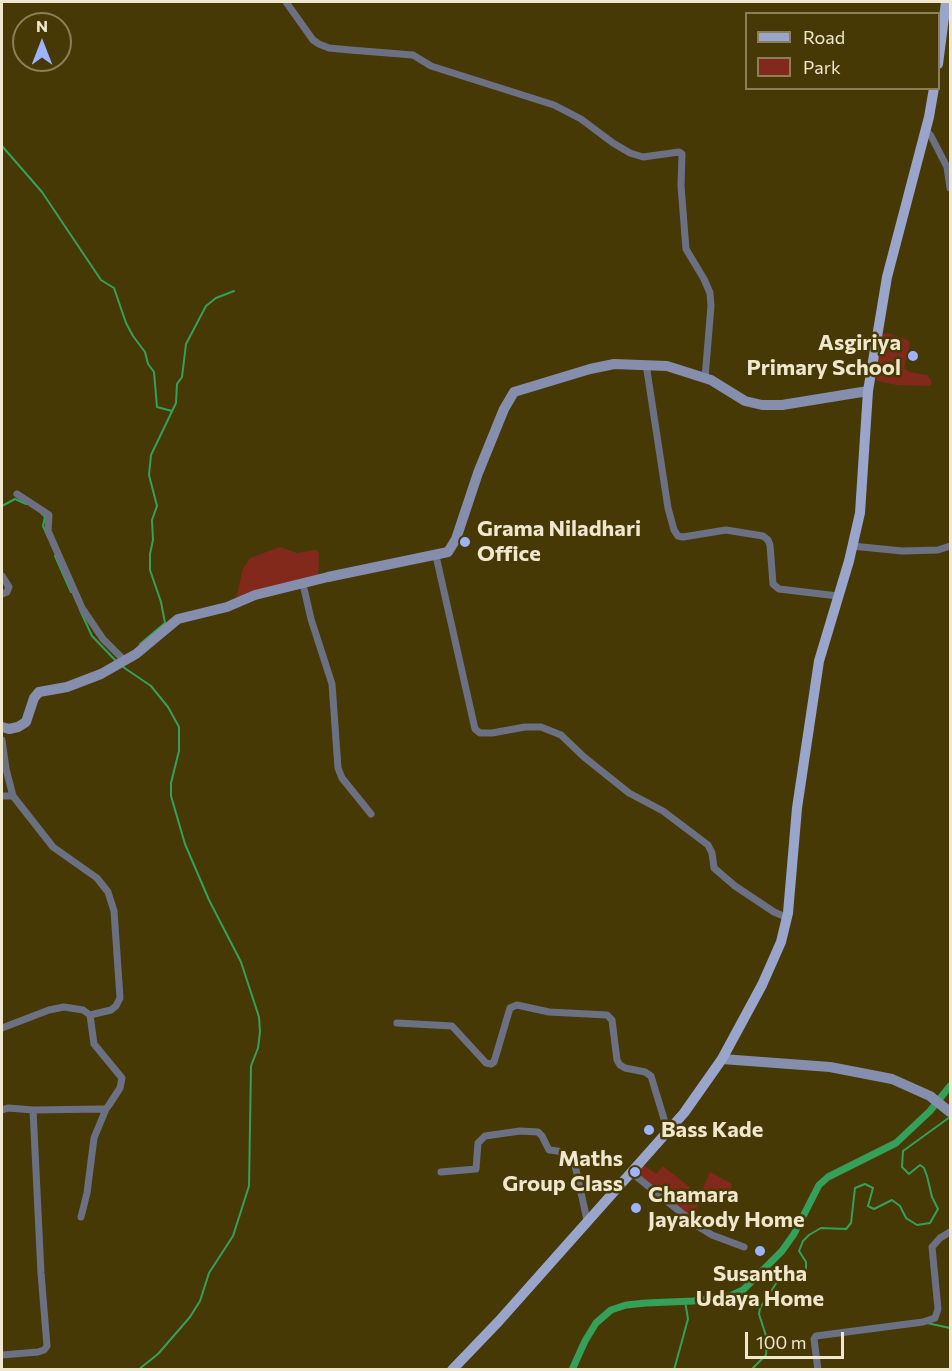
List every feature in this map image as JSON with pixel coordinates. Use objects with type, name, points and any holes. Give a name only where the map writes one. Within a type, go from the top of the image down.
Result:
[{"type":"main road","points":[[940,58],[947,20],[946,2]]},
{"type":"main road","points":[[452,1370],[499,1322],[684,1113],[722,1059],[762,985],[781,942],[788,918],[797,808],[819,661],[860,513],[868,391],[887,277],[926,130],[934,90]]},
{"type":"street","points":[[286,2],[313,40],[329,48],[413,55],[431,66],[554,105],[581,119],[613,144],[630,153],[643,157],[679,152],[682,154],[681,186],[686,249],[710,293],[705,378]]},
{"type":"street","points":[[926,130],[947,167],[951,188]]},
{"type":"street","points":[[2,728],[18,727],[26,722],[34,698],[39,692],[85,682],[136,654],[178,619],[227,608],[255,595],[448,552],[456,539],[482,463],[504,409],[514,392],[614,364],[667,366],[705,378],[745,401],[762,405],[782,405],[868,391]]},
{"type":"street","points":[[646,364],[668,508],[674,531],[678,536],[726,530],[763,536],[770,545],[773,584],[779,589],[838,596]]},
{"type":"street","points":[[17,494],[49,515],[48,531],[82,608],[103,639],[124,660]]},
{"type":"street","points":[[852,546],[902,551],[951,546]]},
{"type":"street","points":[[436,556],[475,729],[480,733],[492,733],[525,727],[541,727],[561,735],[584,758],[629,793],[663,811],[708,845],[712,853],[714,868],[735,886],[774,912],[788,918]]},
{"type":"street","points":[[2,576],[9,587],[7,592],[2,594]]},
{"type":"street","points":[[303,584],[311,619],[332,684],[338,768],[342,778],[371,814]]},
{"type":"street","points":[[2,740],[6,770],[13,796],[52,847],[61,851],[96,878],[108,892],[114,911],[120,998],[111,1010],[90,1015]]},
{"type":"street","points":[[2,796],[13,796]]},
{"type":"street","points":[[397,1023],[452,1026],[478,1056],[491,1064],[494,1062],[510,1008],[517,1005],[549,1012],[607,1015],[612,1020],[617,1060],[625,1068],[645,1072],[651,1076],[668,1132]]},
{"type":"street","points":[[2,1028],[50,1010],[64,1007],[83,1010],[90,1015],[94,1044],[122,1078],[120,1088],[106,1109],[94,1138],[87,1193],[81,1217]]},
{"type":"street","points":[[722,1059],[830,1067],[892,1079],[930,1096],[951,1112]]},
{"type":"street","points":[[2,1110],[8,1108],[106,1109]]},
{"type":"street","points":[[2,1355],[38,1352],[44,1350],[46,1346],[40,1273],[33,1110]]},
{"type":"street","points":[[441,1172],[476,1169],[480,1138],[520,1131],[538,1132],[549,1150],[558,1151],[575,1165],[588,1220]]},
{"type":"street","points":[[632,1173],[699,1227],[712,1235],[744,1246]]},
{"type":"street","points":[[818,1370],[814,1339],[816,1336],[923,1322],[935,1318],[938,1309],[932,1248],[940,1238],[951,1232]]},
{"type":"green space","points":[[888,333],[908,340],[910,344],[904,368],[909,372],[927,375],[931,380],[931,385],[897,385],[877,381],[875,376],[882,334]]},
{"type":"green space","points":[[280,547],[297,553],[316,550],[319,553],[318,578],[236,598],[243,569],[250,558]]},
{"type":"green space","points":[[641,1163],[656,1174],[663,1166],[698,1194],[701,1193],[710,1172],[732,1184],[729,1202],[721,1204],[699,1199],[694,1224],[632,1173]]},
{"type":"waterway","points":[[2,146],[42,192],[101,280],[114,288],[126,323],[145,352],[148,364],[154,372],[157,407],[172,411]]},
{"type":"waterway","points":[[140,644],[165,623],[161,602],[150,570],[152,520],[157,506],[149,475],[151,455],[176,403],[177,384],[182,377],[186,344],[206,306],[216,298],[234,291]]},
{"type":"waterway","points":[[2,506],[15,499],[26,504]]},
{"type":"waterway","points":[[41,513],[45,517],[43,526],[49,539]]},
{"type":"waterway","points":[[55,556],[71,592]]},
{"type":"waterway","points":[[80,610],[92,636],[116,661]]},
{"type":"waterway","points":[[123,667],[151,686],[168,707],[179,727],[179,751],[171,783],[171,796],[185,844],[209,900],[241,962],[259,1017],[260,1032],[258,1048],[251,1066],[249,1186],[233,1236],[209,1273],[200,1301],[190,1317],[158,1354],[138,1370]]},
{"type":"waterway","points":[[572,1370],[596,1323],[611,1310],[626,1305],[730,1296],[743,1290],[782,1251],[794,1234],[819,1185],[828,1177],[896,1143],[930,1111],[950,1086]]},
{"type":"waterway","points":[[751,1370],[766,1355],[767,1339],[759,1314],[760,1308],[777,1282],[783,1278],[800,1279],[806,1270],[806,1262],[799,1251],[803,1241],[809,1235],[821,1228],[846,1229],[851,1223],[855,1188],[865,1184],[873,1188],[868,1206],[874,1209],[892,1200],[900,1206],[906,1218],[917,1225],[930,1223],[938,1209],[932,1197],[927,1176],[920,1165],[909,1174],[902,1167],[903,1151],[950,1117]]},
{"type":"waterway","points":[[674,1370],[688,1319],[685,1301]]},
{"type":"waterway","points":[[927,1323],[950,1328]]},
{"type":"place","name":"Asgiriya Primary School","points":[[913,356]]},
{"type":"place","name":"Grama Niladhari Office","points":[[465,542]]},
{"type":"place","name":"Bass Kade","points":[[649,1130]]},
{"type":"place","name":"Maths Group Class","points":[[635,1172]]},
{"type":"place","name":"Chamara Jayakody Home","points":[[636,1208]]},
{"type":"place","name":"Susantha Udaya Home","points":[[760,1251]]}]
